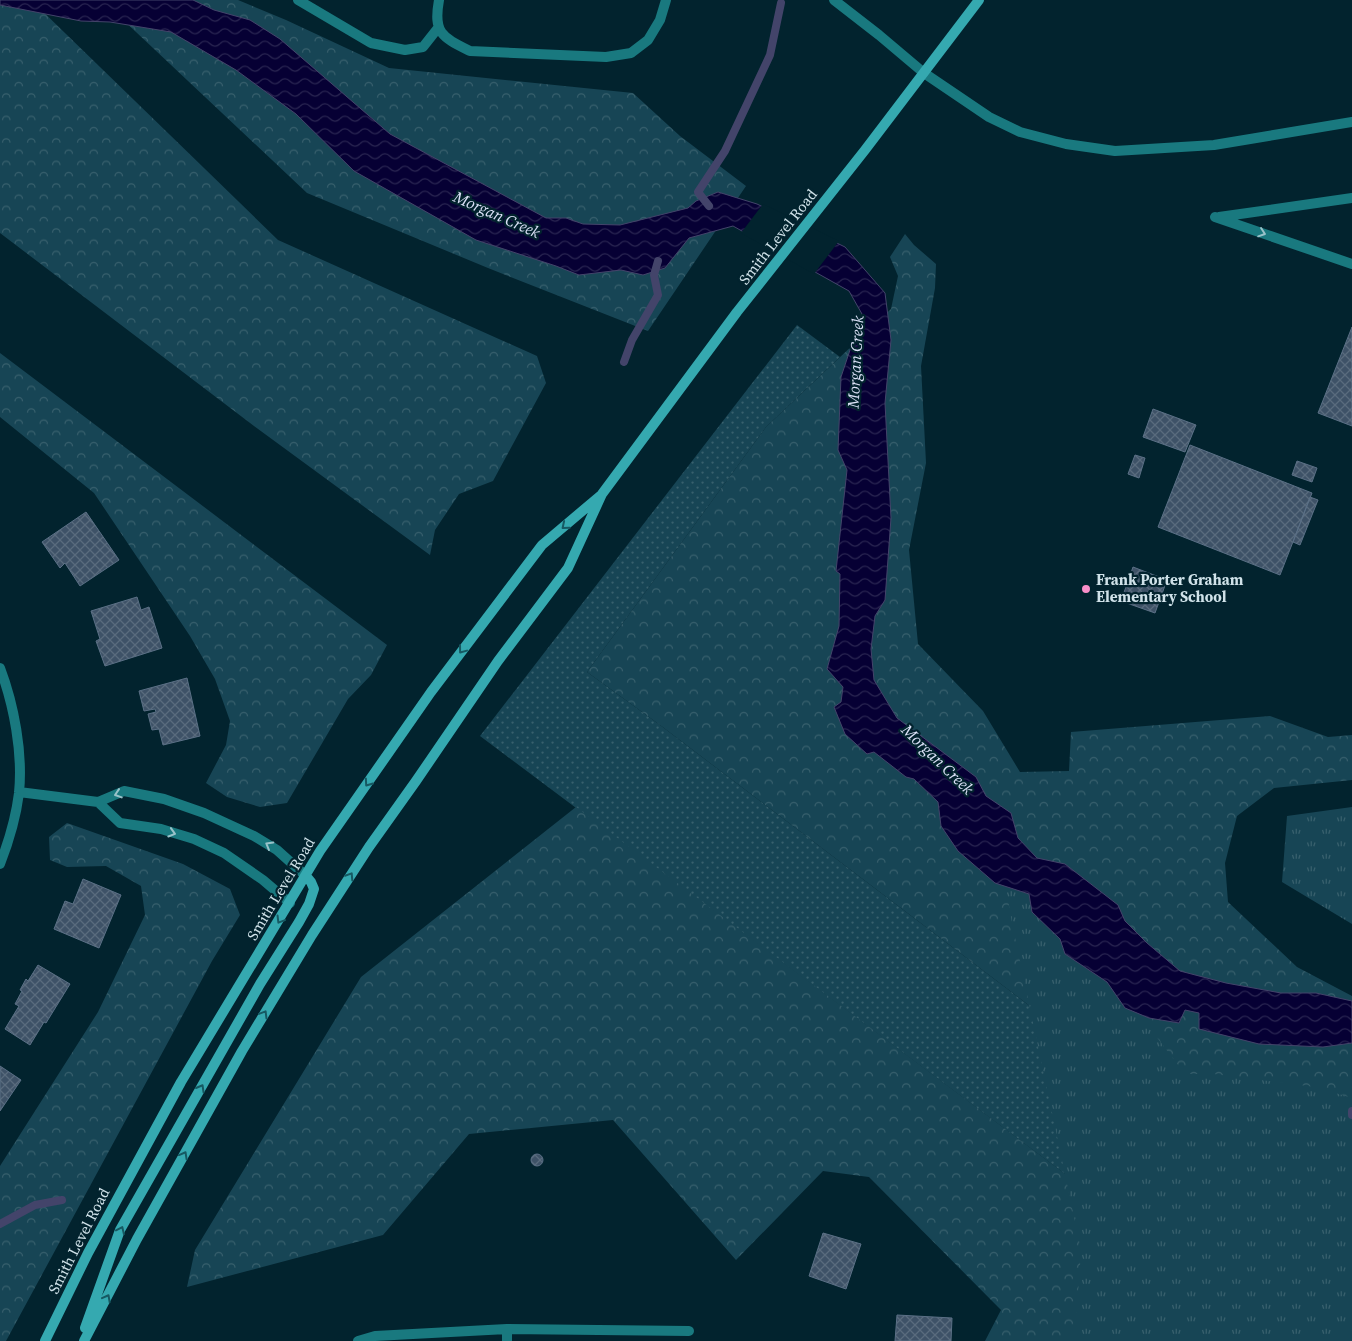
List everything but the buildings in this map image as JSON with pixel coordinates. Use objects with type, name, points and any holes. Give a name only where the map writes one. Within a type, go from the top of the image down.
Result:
[{"type":"main road","name":"Smith Level Road","points":[[82,1341],[242,1051],[312,935],[369,847],[498,661],[568,568],[602,494],[738,312],[979,0]]},
{"type":"main road","name":"Smith Level Road","points":[[45,1341],[88,1253],[181,1082],[320,851],[431,692],[542,545],[602,494]]},
{"type":"main road","points":[[82,1341],[120,1230],[260,984],[309,904],[314,889],[312,882],[306,876]]},
{"type":"street","points":[[298,0],[371,43],[393,48],[405,50],[423,47],[438,28]]},
{"type":"street","points":[[439,0],[437,10],[438,28],[450,41],[470,50],[606,57],[631,53],[648,40],[660,20],[666,0]]},
{"type":"street","points":[[834,0],[924,73],[989,117],[1020,132],[1066,144],[1115,151],[1214,145],[1352,122]]},
{"type":"street","points":[[1352,198],[1215,217],[1352,264]]},
{"type":"street","points":[[0,668],[8,689],[16,728],[19,762],[19,792],[14,821],[0,864]]},
{"type":"street","points":[[19,792],[98,802],[124,791],[164,798],[204,813],[254,836],[277,850],[306,876]]},
{"type":"street","points":[[98,802],[120,823],[161,829],[194,839],[224,853],[263,880],[290,903]]},
{"type":"street","points":[[358,1341],[375,1336],[507,1329],[689,1331]]},
{"type":"street","points":[[507,1329],[507,1341]]},
{"type":"green space","points":[[0,0],[31,0],[278,240],[537,356],[546,383],[493,481],[459,494],[435,530],[430,555],[254,426],[0,233]]},
{"type":"green space","points":[[102,0],[238,0],[389,68],[633,93],[680,136],[746,186],[648,331],[488,268],[307,193]]},
{"type":"green space","points":[[905,234],[914,245],[936,264],[935,288],[921,366],[926,463],[909,550],[918,644],[983,711],[1020,772],[1069,771],[1071,732],[1270,716],[1328,737],[1352,735],[1352,780],[1274,788],[1237,816],[1225,863],[1228,902],[1297,967],[1352,996],[1352,1251],[660,725],[587,672],[766,427],[891,309],[898,276],[890,257]]},
{"type":"green space","points":[[797,325],[840,357],[766,427],[587,672],[660,725],[1352,1251],[1352,1341],[1288,1341],[480,736]]},
{"type":"green space","points":[[0,353],[387,645],[371,675],[348,699],[287,803],[260,807],[227,797],[206,783],[226,745],[230,721],[215,679],[190,636],[94,493],[0,417]]},
{"type":"green space","points":[[991,800],[1039,896],[1136,1010],[1185,1074],[1214,1074],[1315,1087],[1352,1098],[1352,1341],[1075,1341],[1081,1250],[1012,923]]},
{"type":"green space","points":[[576,807],[1288,1341],[985,1341],[1001,1310],[869,1177],[823,1171],[736,1260],[613,1120],[469,1134],[383,1235],[187,1287],[195,1250],[361,977]]},
{"type":"green space","points":[[1352,807],[1352,924],[1282,882],[1287,816]]},
{"type":"green space","points":[[67,823],[183,864],[230,889],[240,915],[212,961],[6,1341],[0,1341],[0,1166],[98,1012],[145,915],[141,886],[106,866],[67,867],[50,860],[49,837]]},
{"type":"water","name":"Morgan Creek","points":[[0,0],[193,0],[214,10],[250,20],[280,39],[390,134],[546,218],[566,218],[583,224],[620,225],[688,208],[696,201],[718,192],[757,204],[845,247],[885,293],[891,340],[885,403],[891,518],[885,600],[875,616],[871,649],[874,680],[897,718],[976,777],[986,796],[1011,813],[1018,838],[1037,858],[1065,864],[1118,905],[1125,921],[1180,971],[1226,983],[1281,993],[1316,993],[1352,1001],[1352,1043],[1323,1047],[1259,1044],[1199,1029],[1199,1013],[1185,1010],[1179,1023],[1149,1018],[1125,1008],[1107,982],[1065,954],[1060,939],[1032,912],[1029,894],[995,883],[958,851],[941,826],[938,802],[914,779],[906,777],[874,752],[867,754],[845,734],[834,707],[841,702],[843,687],[827,669],[839,626],[840,574],[836,571],[847,470],[838,450],[841,377],[862,314],[849,291],[733,226],[689,238],[665,268],[643,275],[621,270],[579,275],[476,240],[354,171],[296,114],[236,70],[171,32],[110,22],[81,21],[0,5]]},
{"type":"pier","points":[[763,204],[839,241],[814,274],[741,233]]},
{"type":"waterway","points":[[709,206],[698,192],[725,151],[770,55],[781,3]]},
{"type":"waterway","points":[[624,362],[632,340],[658,295],[654,275],[658,261]]},
{"type":"waterway","points":[[0,1224],[35,1205],[62,1200]]},
{"type":"place","name":"Frank Porter Graham Elementary School","points":[[1086,589]]}]
